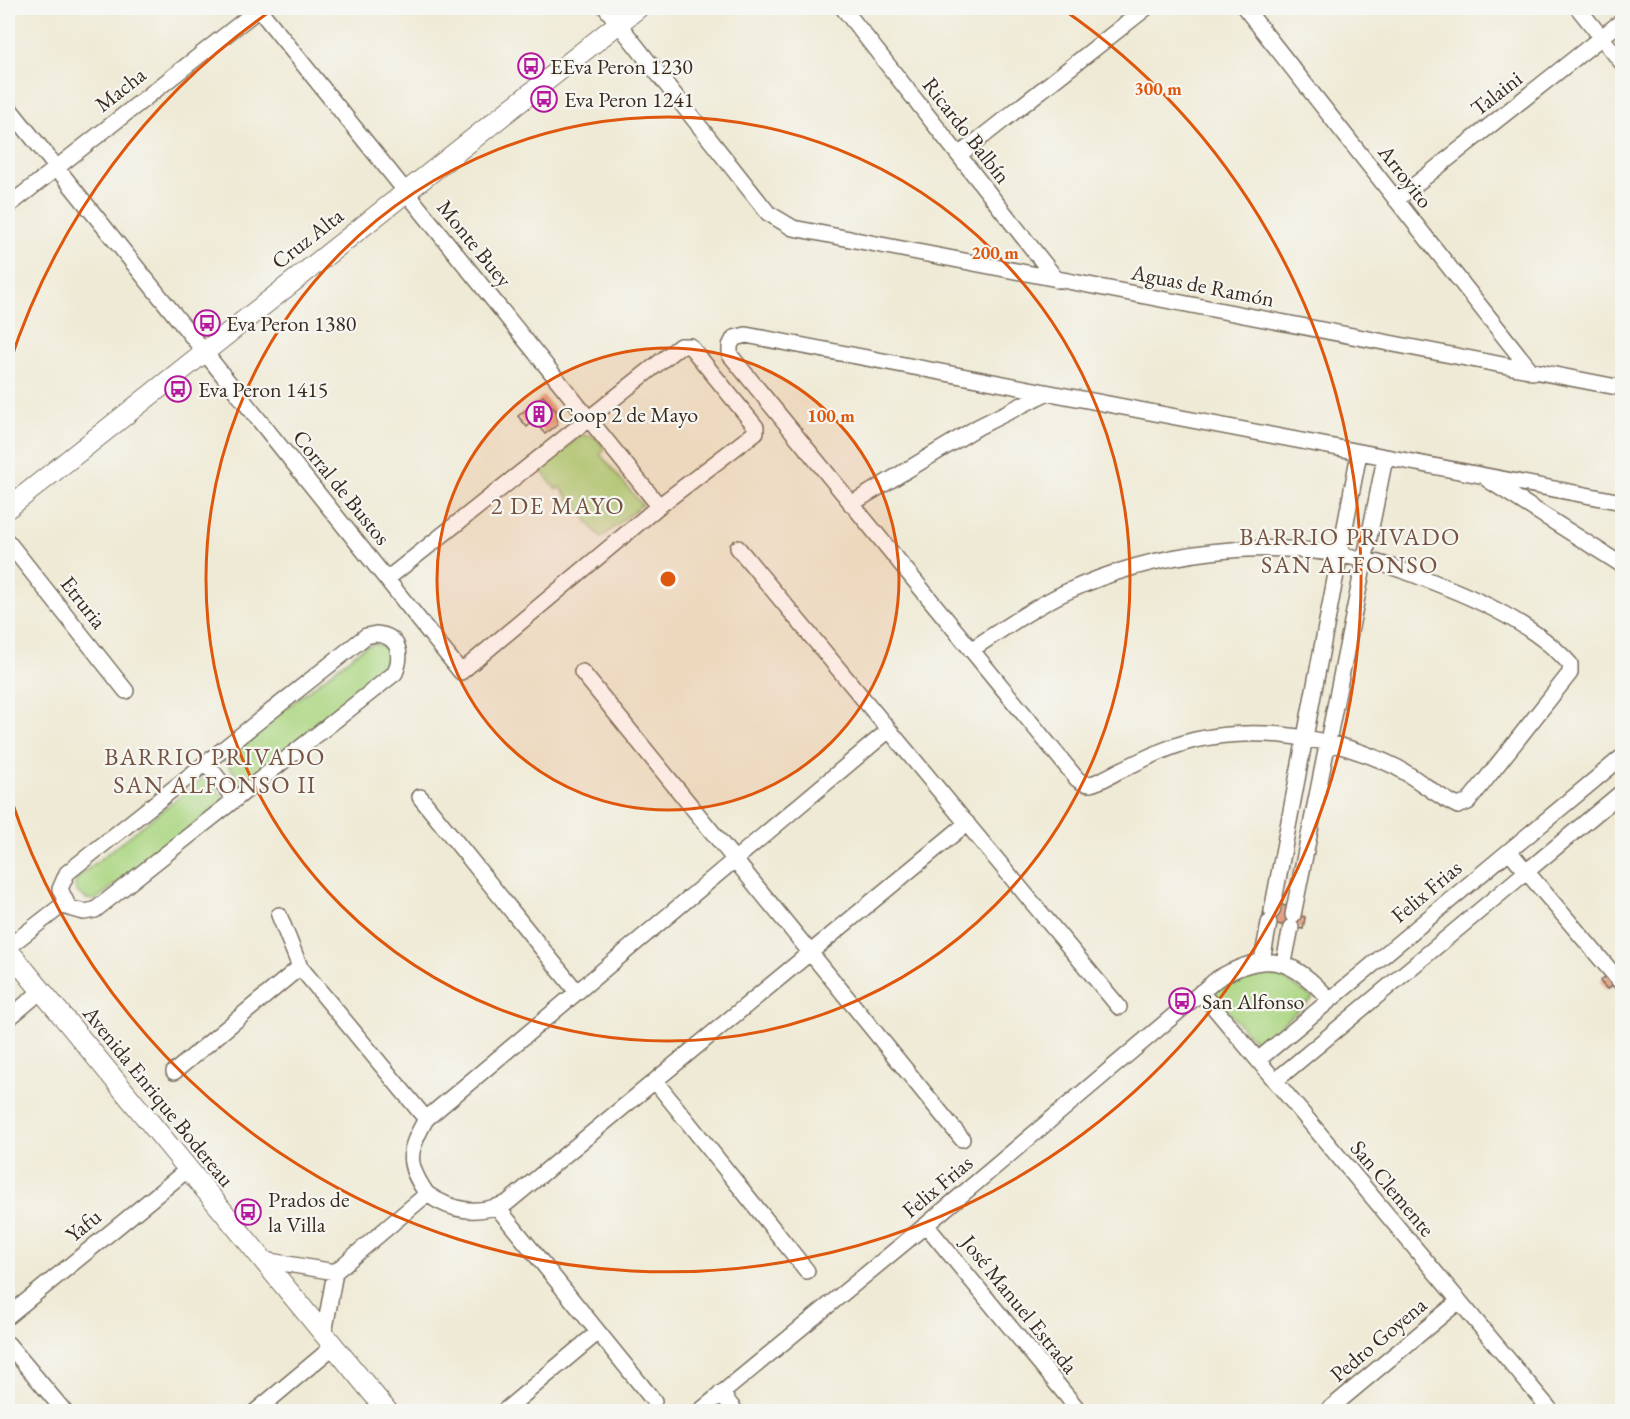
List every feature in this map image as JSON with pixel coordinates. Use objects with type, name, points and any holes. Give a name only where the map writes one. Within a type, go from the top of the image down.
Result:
[{"type":"main road","name":"Cruz Alta","points":[[8,508],[404,191],[612,15],[638,8]]},
{"type":"main road","name":"Avenida Enrique Bodereau","points":[[8,948],[187,1170],[388,1412]]},
{"type":"street","name":"Macha","points":[[8,206],[259,8]]},
{"type":"street","name":"Monte Buey","points":[[259,8],[659,506]]},
{"type":"street","name":"Ricardo Balbín","points":[[843,8],[1057,280]]},
{"type":"street","points":[[959,155],[1146,8]]},
{"type":"street","name":"Arroyito","points":[[1245,8],[1532,372]]},
{"type":"street","points":[[1578,8],[1623,63]]},
{"type":"street","name":"Aguas de Ramón","points":[[612,15],[768,213],[793,228],[1623,388]]},
{"type":"street","name":"Talaini","points":[[1396,200],[1623,21]]},
{"type":"street","name":"Corral de Bustos","points":[[8,106],[202,352],[461,672],[659,506]]},
{"type":"street","points":[[971,650],[1064,593],[1134,568],[1172,559],[1248,551],[1286,550],[1339,554],[1413,573],[1496,610],[1562,656],[1570,664],[1570,673],[1464,804],[1452,803],[1396,767],[1328,742],[1305,738],[1234,735],[1196,740],[1154,754],[1098,781],[1082,782],[971,650],[730,355],[730,346],[734,338],[746,335],[1623,502]]},
{"type":"street","points":[[387,579],[680,346],[690,346],[756,427],[756,432],[659,506]]},
{"type":"street","points":[[851,504],[978,427],[1046,393]]},
{"type":"street","points":[[1262,961],[1359,453]]},
{"type":"street","points":[[1330,1000],[1305,975],[1284,962],[1385,458]]},
{"type":"street","points":[[1480,475],[1623,565]]},
{"type":"street","name":"Etruria","points":[[8,542],[126,691]]},
{"type":"street","points":[[738,548],[1119,1006]]},
{"type":"street","points":[[386,635],[396,643],[400,654],[396,673],[235,800],[95,910],[76,912],[65,903],[60,889],[67,873],[366,636],[386,635]]},
{"type":"street","points":[[582,672],[962,1139]]},
{"type":"street","points":[[889,730],[426,1119],[411,1148],[410,1162],[416,1178],[428,1194],[445,1206],[460,1210],[478,1211],[496,1208],[507,1203],[808,952],[967,823]]},
{"type":"street","name":"Felix Frias","points":[[1258,1060],[1623,757]]},
{"type":"street","points":[[206,763],[235,800]]},
{"type":"street","points":[[1275,1081],[1623,792]]},
{"type":"street","points":[[420,797],[577,992]]},
{"type":"street","points":[[1509,851],[1623,984]]},
{"type":"street","points":[[8,948],[65,903]]},
{"type":"street","points":[[279,915],[300,967],[426,1119]]},
{"type":"street","name":"Felix Frias","points":[[699,1412],[926,1225],[1201,992],[1234,969],[1262,961],[1284,962]]},
{"type":"street","points":[[174,1072],[300,967]]},
{"type":"street","points":[[8,1019],[41,991]]},
{"type":"street","name":"San Clemente","points":[[1201,992],[1551,1411]]},
{"type":"street","points":[[655,1081],[807,1271]]},
{"type":"street","name":"Yafu","points":[[8,1316],[187,1170]]},
{"type":"street","points":[[255,1412],[329,1340],[335,1272],[428,1194]]},
{"type":"street","points":[[496,1208],[654,1401]]},
{"type":"street","name":"José Manuel Estrada","points":[[926,1225],[1080,1412]]},
{"type":"street","points":[[264,1260],[335,1272]]},
{"type":"street","name":"Pedro Goyena","points":[[1326,1412],[1459,1301]]},
{"type":"street","points":[[503,1412],[597,1333]]},
{"type":"street","points":[[8,1344],[65,1412]]},
{"type":"street","points":[[721,1393],[736,1412]]},
{"type":"green space","points":[[582,435],[595,437],[605,449],[600,454],[642,505],[601,538],[560,487],[556,489],[539,468]]},
{"type":"green space","points":[[375,643],[392,651],[392,671],[246,787],[222,758],[364,647]]},
{"type":"green space","points":[[207,775],[226,801],[95,900],[86,899],[76,891],[75,884],[79,876]]},
{"type":"green space","points":[[1263,973],[1281,977],[1313,998],[1257,1044],[1212,993],[1233,981]]},
{"type":"building","name":"Coop 2 de Mayo","points":[[543,396],[557,412],[557,425],[545,434],[534,421],[527,427],[518,416]]},
{"type":"building","points":[[1281,905],[1291,907],[1289,914],[1305,917],[1303,929],[1262,921],[1264,909],[1279,912]]},
{"type":"building","points":[[1620,964],[1622,979],[1607,989],[1600,981]]},
{"type":"place","name":"EEva Peron 1230","points":[[531,66]]},
{"type":"place","name":"Eva Peron 1241","points":[[544,99]]},
{"type":"place","name":"Eva Peron 1380","points":[[207,323]]},
{"type":"place","name":"Eva Peron 1415","points":[[178,389]]},
{"type":"place","name":"Coop 2 de Mayo","points":[[539,414]]},
{"type":"place","name":"San Alfonso","points":[[1182,1001]]},
{"type":"place","name":"Prados de la Villa","points":[[248,1212]]},
{"type":"district","name":"2 DE MAYO","points":[[558,506]]},
{"type":"district","name":"BARRIO PRIVADO SAN ALFONSO","points":[[1350,551]]},
{"type":"district","name":"BARRIO PRIVADO SAN ALFONSO II","points":[[215,771]]}]
